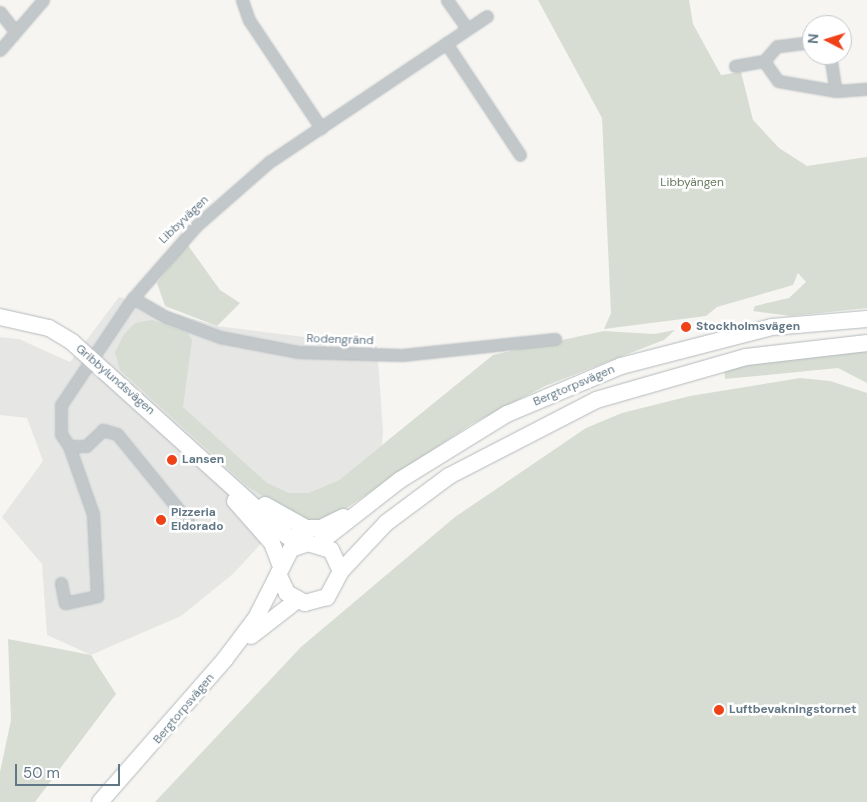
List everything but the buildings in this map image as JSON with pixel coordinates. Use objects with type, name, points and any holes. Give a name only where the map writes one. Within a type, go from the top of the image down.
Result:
[{"type":"main road","name":"Gribbylundsvägen","points":[[0,317],[49,328],[95,360],[287,536],[313,543]]},
{"type":"main road","name":"Bergtorpsvägen","points":[[100,802],[226,659],[256,618],[279,569],[291,549],[313,543],[400,480],[507,414],[621,366],[772,327],[867,319]]},
{"type":"main road","name":"Bergtorpsvägen","points":[[226,659],[296,601],[316,602],[327,597],[341,571],[386,523],[449,476],[596,400],[746,357],[867,343]]},
{"type":"main road","name":"Gribbylundsvägen","points":[[215,470],[272,543],[279,569]]},
{"type":"main road","points":[[215,470],[306,528],[322,528],[338,521],[400,480]]},
{"type":"main road","points":[[313,543],[331,550],[341,571]]},
{"type":"main road","points":[[279,569],[296,601]]},
{"type":"street","points":[[0,50],[43,0]]},
{"type":"street","points":[[447,0],[467,30]]},
{"type":"street","points":[[242,2],[321,128]]},
{"type":"street","points":[[0,12],[15,31]]},
{"type":"street","name":"Libbyvägen","points":[[61,583],[65,603],[97,596],[93,514],[69,446],[61,434],[61,405],[95,360],[133,298],[196,226],[268,162],[487,16]]},
{"type":"street","points":[[446,43],[520,155]]},
{"type":"street","points":[[735,66],[764,61],[777,46],[802,43]]},
{"type":"street","points":[[764,61],[778,81],[836,91],[867,89]]},
{"type":"street","points":[[832,65],[836,91]]},
{"type":"street","name":"Rodengränd","points":[[133,298],[166,317],[220,337],[298,352],[402,354],[555,339]]},
{"type":"street","points":[[69,446],[86,446],[103,430],[117,434],[188,521]]},
{"type":"shaded area","points":[[119,297],[217,326],[377,346],[383,431],[382,445],[339,480],[308,493],[233,574],[181,616],[91,655],[47,635],[42,564],[2,517],[43,461],[27,418],[0,415],[0,337],[19,339],[70,362]]},
{"type":"green space","name":"Libbyängen","points":[[538,0],[689,0],[693,24],[721,75],[741,72],[753,120],[779,148],[807,166],[867,157],[867,308],[791,316],[753,311],[755,306],[789,298],[806,282],[798,273],[793,285],[717,307],[706,316],[604,329],[611,313],[602,118]]},
{"type":"green space","points":[[187,244],[220,290],[240,303],[217,326],[165,306],[157,283]]},
{"type":"green space","points":[[152,320],[188,333],[192,340],[183,407],[267,483],[289,493],[308,493],[339,480],[493,355],[604,331],[654,334],[675,330],[664,340],[545,386],[470,425],[329,520],[304,523],[247,486],[120,370],[115,352],[124,334],[135,323]]},
{"type":"green space","points":[[844,351],[867,352],[867,383],[838,368],[725,379],[724,369]]},
{"type":"green space","points":[[800,378],[830,381],[867,393],[867,802],[155,802],[301,647],[455,517],[586,428],[622,413],[690,396]]},
{"type":"green space","points":[[8,639],[91,655],[116,694],[35,802],[0,802],[0,772],[11,720]]},
{"type":"place","name":"Stockholmsvägen","points":[[686,327]]},
{"type":"place","name":"Lansen","points":[[172,460]]},
{"type":"place","name":"Pizzeria Eldorado","points":[[161,520]]},
{"type":"place","name":"Luftbevakningstornet","points":[[719,710]]}]
